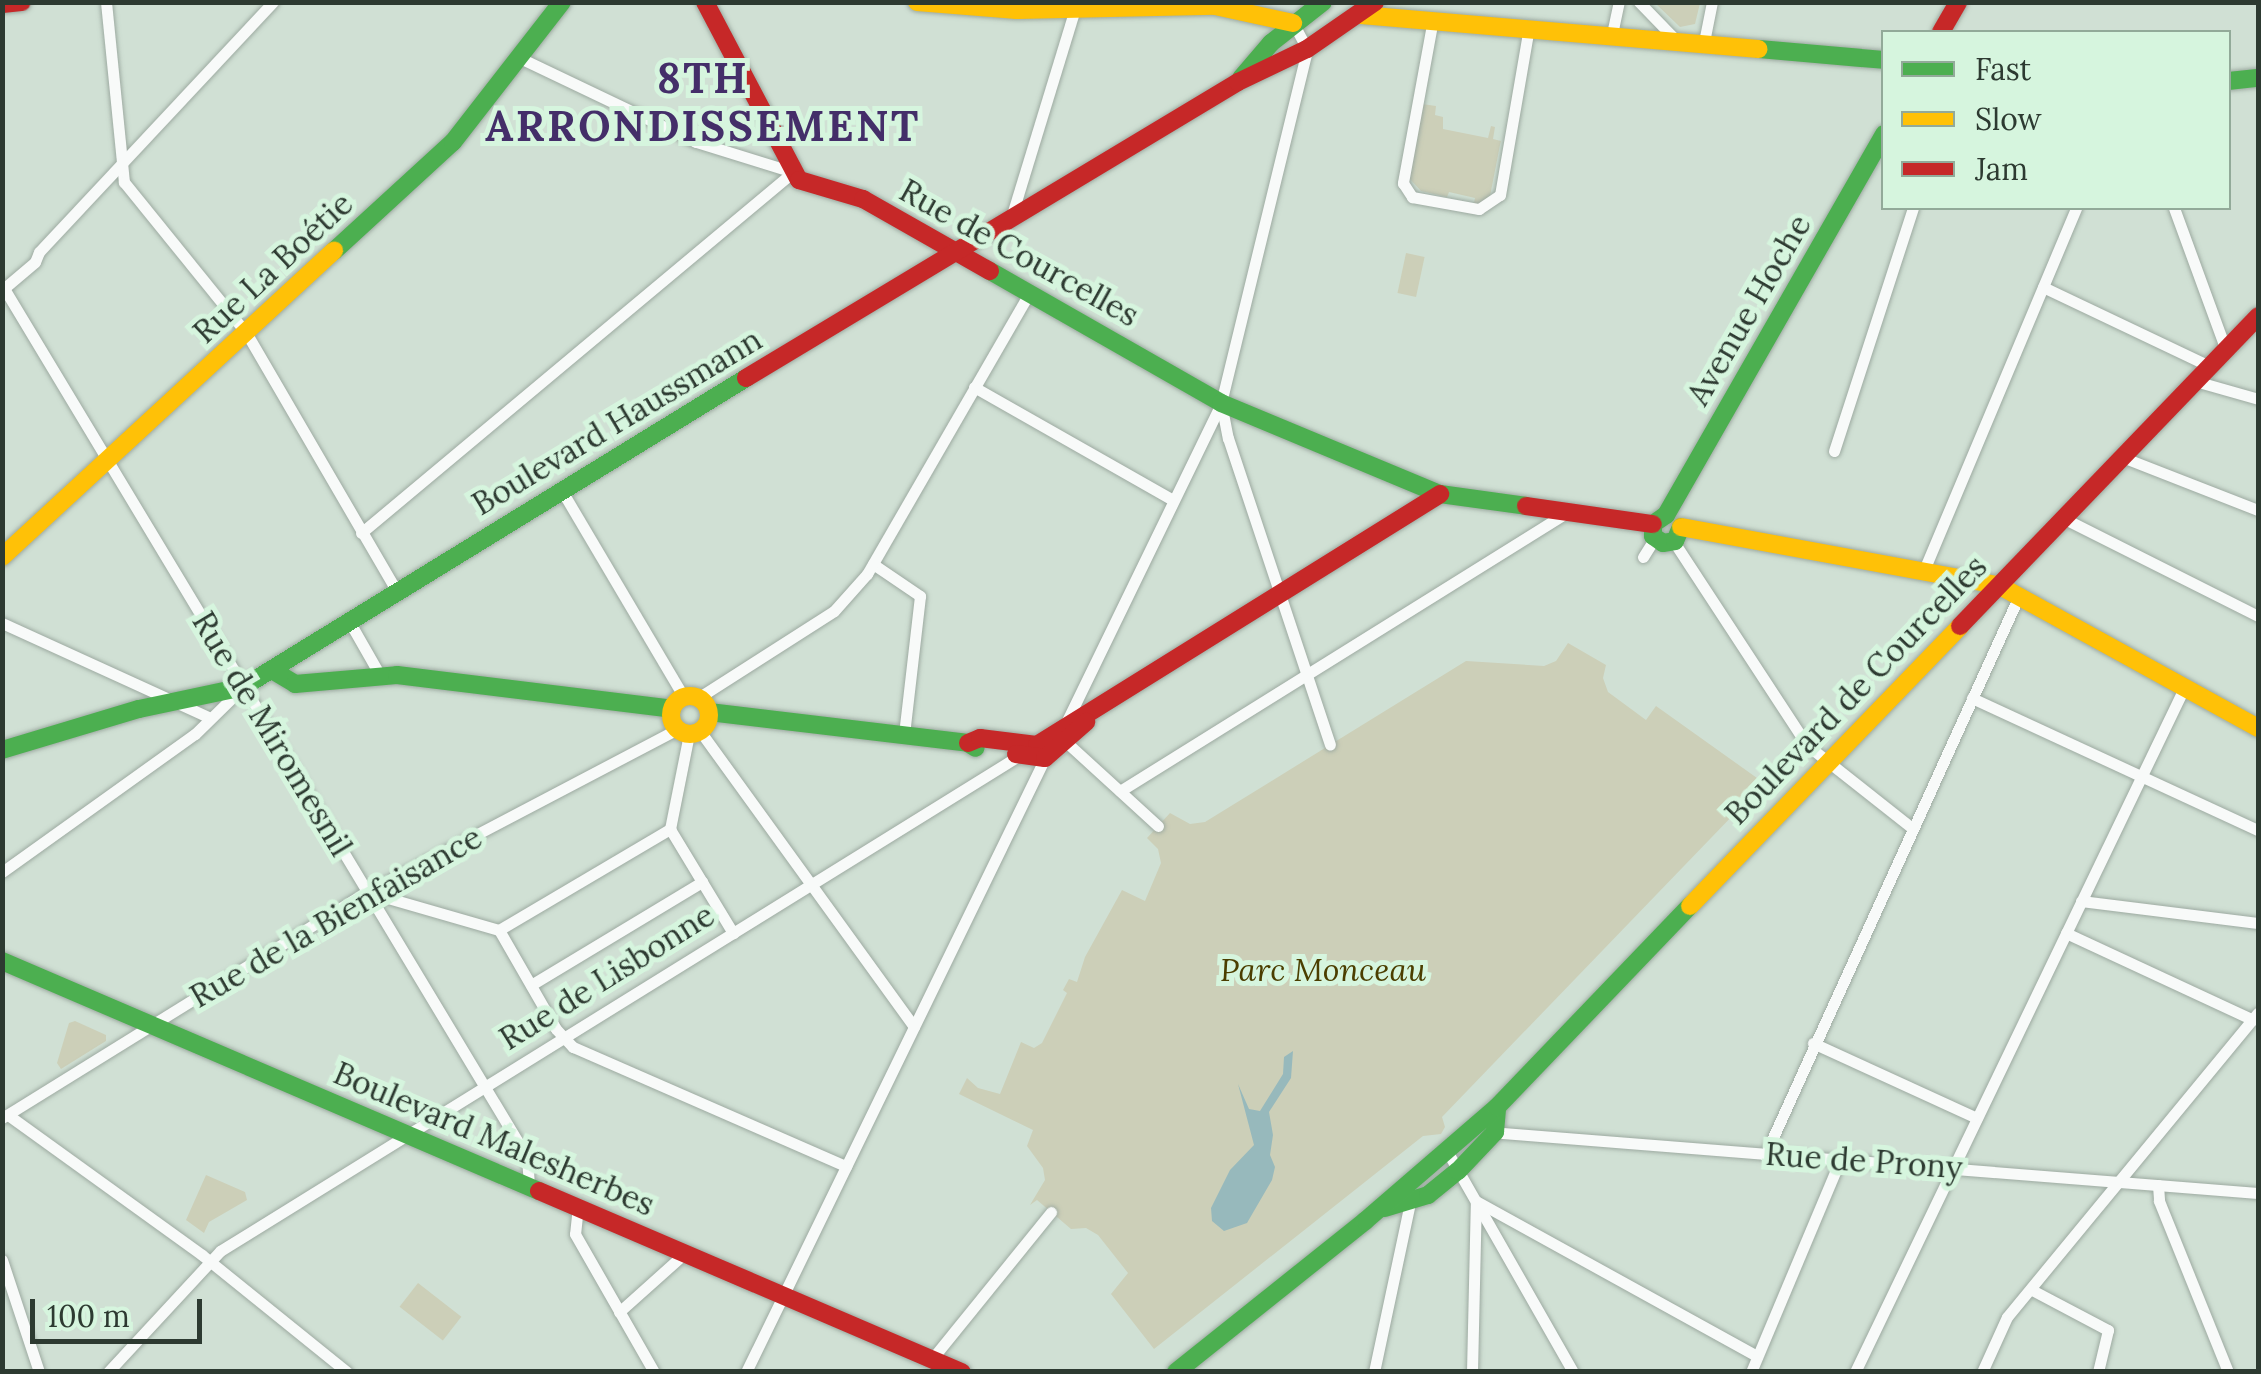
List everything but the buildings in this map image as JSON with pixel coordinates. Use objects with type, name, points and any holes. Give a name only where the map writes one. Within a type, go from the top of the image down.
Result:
[{"type":"street","points":[[2,4],[22,2]]},
{"type":"street","points":[[106,2],[119,167],[124,182],[247,334],[397,592]]},
{"type":"street","points":[[3,288],[35,262],[39,252],[273,2]]},
{"type":"street","name":"Rue La Boétie","points":[[2,557],[454,142],[562,2]]},
{"type":"street","points":[[361,533],[792,172],[705,2]]},
{"type":"street","points":[[917,2],[1017,10],[1076,5],[1215,6],[1294,24],[1307,49],[1208,428],[1171,499],[1065,736]]},
{"type":"street","name":"Boulevard Haussmann","points":[[1238,82],[1294,24],[1323,2]]},
{"type":"street","points":[[1612,34],[1619,2]]},
{"type":"street","points":[[1640,2],[1676,40]]},
{"type":"street","points":[[1704,42],[1712,2]]},
{"type":"street","points":[[1942,30],[1958,2]]},
{"type":"street","points":[[1011,218],[1076,5]]},
{"type":"street","points":[[1371,6],[1433,19],[1881,60]]},
{"type":"street","name":"Boulevard Haussmann","points":[[2,750],[172,701],[244,686],[956,251],[1238,82],[1307,49],[1371,6]]},
{"type":"street","points":[[1433,19],[1402,182],[1412,196],[1479,209],[1500,195],[1529,27]]},
{"type":"street","name":"Rue de Courcelles","points":[[520,58],[696,142],[792,172],[799,180],[863,200],[1217,395],[1241,412],[1440,494]]},
{"type":"street","points":[[2231,81],[2258,78]]},
{"type":"street","name":"Avenue Hoche","points":[[1666,529],[1881,139]]},
{"type":"street","points":[[1834,451],[1912,210]]},
{"type":"street","points":[[1924,570],[2075,210]]},
{"type":"street","points":[[2175,210],[2226,350]]},
{"type":"street","points":[[2043,287],[2209,366]]},
{"type":"street","name":"Rue de Miromesnil","points":[[3,288],[527,1158],[529,1186]]},
{"type":"street","points":[[691,704],[834,611],[873,564],[1029,293]]},
{"type":"street","name":"Boulevard de Courcelles","points":[[1379,1209],[1497,1107],[2258,316]]},
{"type":"street","points":[[2195,382],[2258,400]]},
{"type":"street","points":[[974,387],[1171,499]]},
{"type":"street","points":[[1217,395],[1330,744]]},
{"type":"street","points":[[2122,457],[2258,510]]},
{"type":"street","points":[[562,491],[691,704],[670,829],[733,934]]},
{"type":"street","points":[[272,670],[296,684],[397,675],[691,704],[968,743],[979,750],[1020,755],[1041,751],[1104,703],[1440,494],[1998,585],[2258,728]]},
{"type":"street","points":[[1120,791],[1569,512]]},
{"type":"street","points":[[2064,518],[2258,616]]},
{"type":"street","points":[[1642,557],[1666,529]]},
{"type":"street","points":[[1666,529],[1807,745],[1912,828]]},
{"type":"street","points":[[873,564],[920,596],[904,736]]},
{"type":"street","points":[[1764,1154],[2018,598]]},
{"type":"street","points":[[350,621],[381,677]]},
{"type":"street","points":[[2,622],[208,717]]},
{"type":"street","points":[[2,872],[194,734],[244,686]]},
{"type":"street","points":[[1855,1372],[2184,688]]},
{"type":"street","points":[[1972,698],[2258,830]]},
{"type":"street","points":[[691,704],[689,731],[811,885],[914,1028]]},
{"type":"street","name":"Rue de la Bienfaisance","points":[[5,1117],[366,892],[689,731]]},
{"type":"street","points":[[1065,736],[1158,826]]},
{"type":"street","points":[[968,743],[980,738],[1041,751]]},
{"type":"street","points":[[746,1372],[914,1028],[1041,751]]},
{"type":"street","name":"Rue de Lisbonne","points":[[108,1372],[220,1251],[1020,755]]},
{"type":"street","points":[[499,930],[670,829]]},
{"type":"street","points":[[531,984],[702,882]]},
{"type":"street","points":[[366,892],[499,930],[564,1039],[573,1047],[846,1166]]},
{"type":"street","points":[[2081,901],[2258,923]]},
{"type":"street","points":[[1982,1372],[2007,1317],[2256,1016],[2066,933]]},
{"type":"street","name":"Boulevard Malesherbes","points":[[2,961],[962,1372]]},
{"type":"street","points":[[1814,1043],[1977,1118]]},
{"type":"street","points":[[1176,1372],[1379,1209],[1428,1195],[1458,1171],[1495,1132],[1497,1107]]},
{"type":"street","points":[[5,1117],[211,1262],[347,1372]]},
{"type":"street","name":"Rue de Prony","points":[[1470,1130],[2258,1193]]},
{"type":"street","points":[[1446,1150],[1573,1372]]},
{"type":"street","points":[[1751,1372],[1840,1160]]},
{"type":"street","points":[[1374,1372],[1414,1179]]},
{"type":"street","points":[[2158,1185],[2158,1202],[2228,1372]]},
{"type":"street","points":[[1476,1201],[1758,1356]]},
{"type":"street","points":[[1472,1372],[1476,1201]]},
{"type":"street","points":[[578,1206],[574,1234],[654,1372]]},
{"type":"street","points":[[932,1359],[1051,1212]]},
{"type":"street","points":[[619,1312],[685,1254]]},
{"type":"street","points":[[2,1260],[39,1372]]},
{"type":"street","points":[[2032,1290],[2108,1330],[2098,1372]]},
{"type":"green space","points":[[1655,3],[1700,3],[1695,24],[1680,27]]},
{"type":"green space","points":[[1422,104],[1436,106],[1435,115],[1443,117],[1443,129],[1488,138],[1491,126],[1495,127],[1493,139],[1501,141],[1490,196],[1481,204],[1474,203],[1475,198],[1449,192],[1447,197],[1421,191],[1410,179]]},
{"type":"green space","points":[[1406,253],[1425,257],[1416,297],[1397,293]]},
{"type":"green space","name":"Parc Monceau","points":[[1568,643],[1606,665],[1603,678],[1608,692],[1646,720],[1656,706],[1764,783],[1442,1117],[1445,1127],[1441,1134],[1423,1136],[1154,1349],[1111,1294],[1128,1273],[1098,1235],[1086,1228],[1071,1229],[1037,1200],[1030,1205],[1045,1180],[1043,1168],[1027,1146],[1033,1130],[959,1094],[967,1078],[978,1088],[1000,1094],[1021,1042],[1034,1048],[1042,1043],[1067,993],[1063,990],[1069,979],[1077,982],[1085,957],[1122,890],[1145,901],[1161,863],[1158,849],[1147,838],[1170,813],[1190,824],[1205,822],[1466,661],[1544,666],[1556,661]]},
{"type":"green space","points":[[75,1021],[106,1035],[106,1041],[61,1069],[57,1063],[69,1023]]},
{"type":"green space","points":[[206,1175],[245,1192],[247,1200],[209,1222],[204,1233],[186,1220]]},
{"type":"green space","points":[[418,1283],[461,1317],[443,1341],[400,1307]]},
{"type":"water","points":[[1293,1051],[1291,1078],[1269,1112],[1273,1135],[1270,1155],[1275,1167],[1272,1180],[1247,1223],[1224,1231],[1212,1221],[1211,1208],[1230,1170],[1254,1145],[1238,1084],[1249,1109],[1260,1111],[1283,1074],[1284,1057]]},
{"type":"traffic: fast","points":[[334,251],[453,142],[562,2]]},
{"type":"traffic: fast","points":[[1241,78],[1271,43],[1323,2]]},
{"type":"traffic: fast","points":[[1759,49],[1881,60]]},
{"type":"traffic: fast","points":[[2231,81],[2258,78]]},
{"type":"traffic: fast","points":[[1653,524],[1666,515],[1881,139]]},
{"type":"traffic: fast","points":[[990,271],[1221,403],[1440,494],[1526,506]]},
{"type":"traffic: fast","points":[[2,750],[139,709],[243,687],[746,378]]},
{"type":"traffic: fast","points":[[1653,524],[1653,536],[1663,543],[1675,541],[1681,527]]},
{"type":"traffic: fast","points":[[272,670],[295,684],[397,675],[672,709]]},
{"type":"traffic: fast","points":[[709,712],[968,743],[976,748]]},
{"type":"traffic: fast","points":[[1176,1372],[1365,1221],[1497,1107],[1690,906]]},
{"type":"traffic: fast","points":[[2,961],[539,1191]]},
{"type":"traffic: fast","points":[[1385,1208],[1428,1195],[1458,1171],[1495,1132],[1497,1107]]},
{"type":"traffic: slow","points":[[917,2],[1017,10],[1215,6],[1293,23]]},
{"type":"traffic: slow","points":[[1361,15],[1759,49]]},
{"type":"traffic: slow","points":[[2,557],[334,251]]},
{"type":"traffic: slow","points":[[1681,527],[1998,585],[2258,728]]},
{"type":"traffic: slow","points":[[1690,906],[1960,626]]},
{"type":"traffic: slow","points":[[690,696],[703,702],[709,715],[703,728],[690,734],[677,728],[671,715],[677,702],[690,696]]},
{"type":"traffic: jam","points":[[2,4],[22,2]]},
{"type":"traffic: jam","points":[[705,2],[799,180],[863,199],[990,271]]},
{"type":"traffic: jam","points":[[746,378],[1238,82],[1307,49],[1375,2]]},
{"type":"traffic: jam","points":[[1942,30],[1958,2]]},
{"type":"traffic: jam","points":[[1960,626],[2258,316]]},
{"type":"traffic: jam","points":[[968,743],[980,738],[1037,745],[1440,494]]},
{"type":"traffic: jam","points":[[1526,506],[1653,524]]},
{"type":"traffic: jam","points":[[1016,754],[1045,758],[1086,722]]},
{"type":"traffic: jam","points":[[539,1191],[962,1372]]},
{"type":"district","name":"8TH ARRONDISSEMENT","points":[[703,102]]}]
